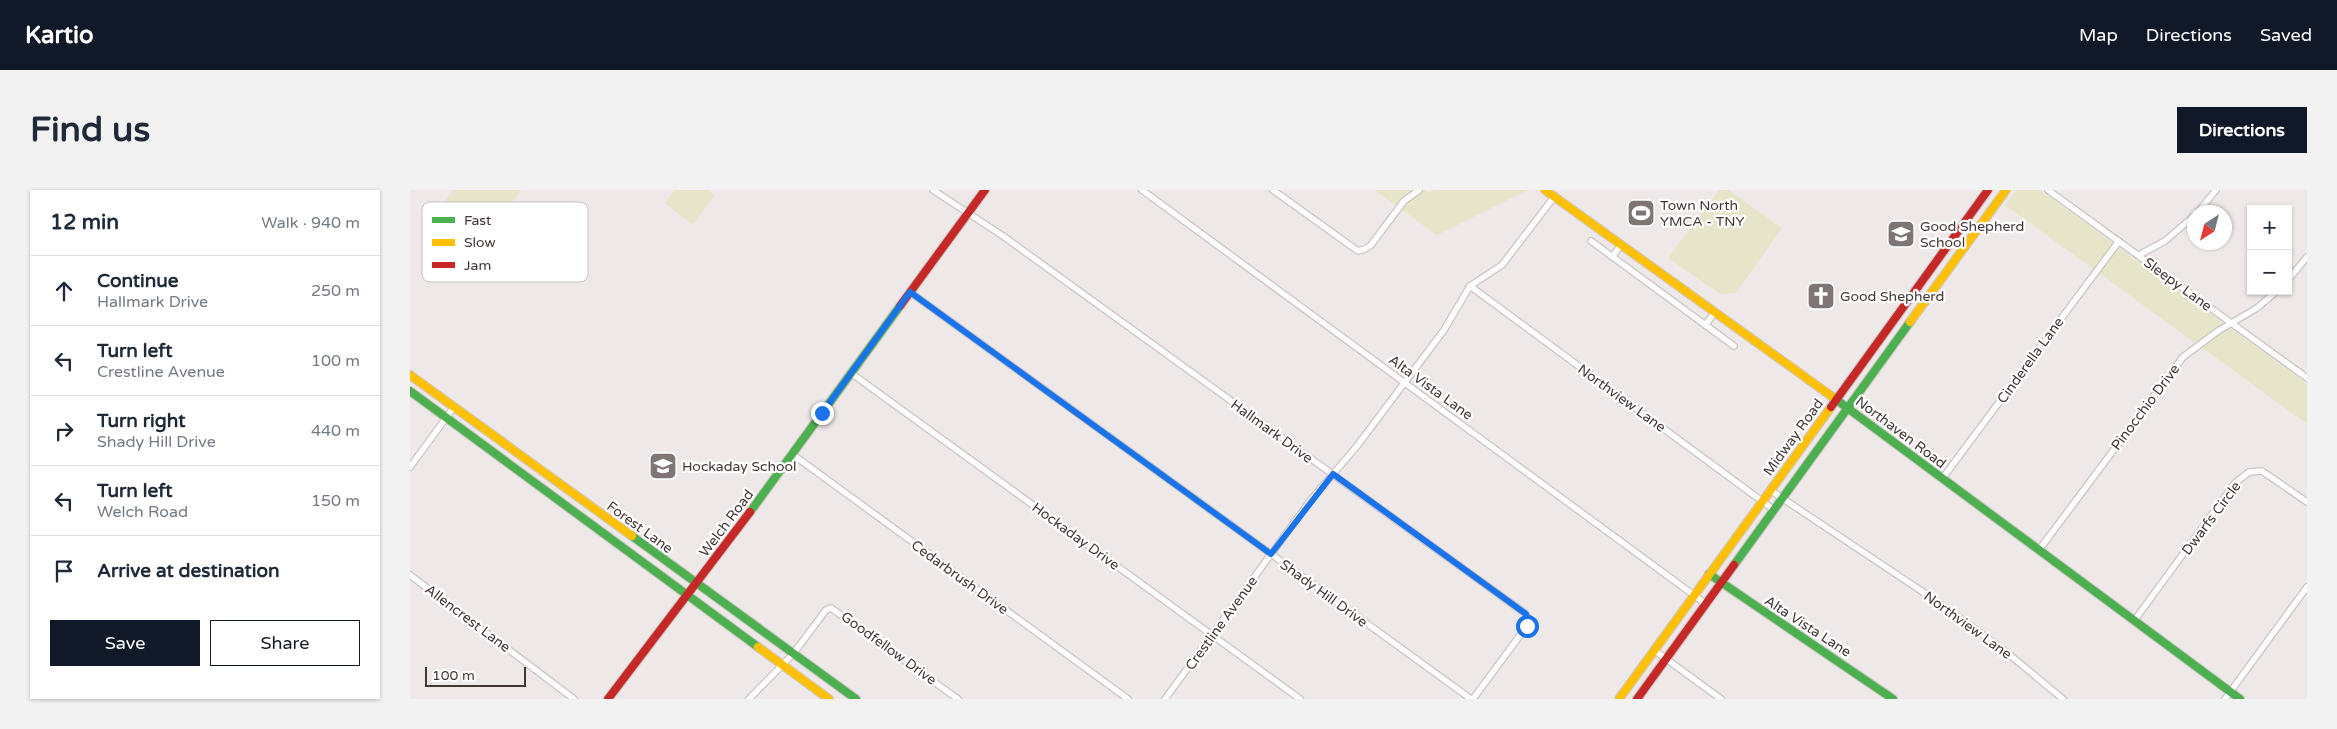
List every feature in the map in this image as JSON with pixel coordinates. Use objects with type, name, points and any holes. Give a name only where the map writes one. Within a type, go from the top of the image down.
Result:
[{"type":"main road","name":"Welch Road","points":[[608,699],[792,454],[985,190]]},
{"type":"main road","name":"Northaven Road","points":[[1545,190],[1848,408],[2134,621],[2228,696],[2240,699]]},
{"type":"main road","name":"Midway Road","points":[[1619,699],[1988,190]]},
{"type":"main road","name":"Midway Road","points":[[1637,699],[2006,190]]},
{"type":"main road","name":"Forest Lane","points":[[410,375],[856,699]]},
{"type":"main road","name":"Forest Lane","points":[[410,391],[829,699]]},
{"type":"main road","points":[[559,501],[567,489]]},
{"type":"main road","name":"Alta Vista Lane","points":[[1709,574],[1893,699]]},
{"type":"street","name":"Hallmark Drive","points":[[933,190],[1003,236],[1526,614],[1529,620],[1527,626],[1472,699]]},
{"type":"street","name":"Alta Vista Lane","points":[[1142,190],[1706,604]]},
{"type":"street","points":[[1273,190],[1358,251],[1371,245],[1404,201],[1419,190]]},
{"type":"street","name":"Sleepy Lane","points":[[2048,190],[2307,378]]},
{"type":"street","points":[[2204,205],[2216,190]]},
{"type":"street","name":"Crestline Avenue","points":[[1165,699],[1271,554],[1357,446],[1404,383],[1454,315],[1470,286],[1502,265],[1554,196]]},
{"type":"street","points":[[2139,255],[2172,236],[2187,222]]},
{"type":"street","points":[[1591,241],[1734,346]]},
{"type":"street","name":"Cinderella Lane","points":[[1942,479],[2118,241]]},
{"type":"street","points":[[1612,256],[1621,245]]},
{"type":"street","points":[[2292,275],[2307,257]]},
{"type":"street","name":"Northview Lane","points":[[1470,286],[1774,510]]},
{"type":"street","name":"Shady Hill Drive","points":[[910,292],[1472,699]]},
{"type":"street","name":"Pinocchio Drive","points":[[2039,550],[2183,357],[2218,331],[2233,324],[2257,308],[2272,295]]},
{"type":"street","points":[[1705,325],[1715,312]]},
{"type":"street","name":"Hockaday Drive","points":[[851,373],[1300,699]]},
{"type":"street","points":[[410,467],[454,407]]},
{"type":"street","name":"Cedarbrush Drive","points":[[792,454],[1128,699]]},
{"type":"street","name":"Dwarfs Circle","points":[[2134,621],[2235,483],[2249,472],[2262,471],[2307,502]]},
{"type":"street","name":"Northview Lane","points":[[1770,490],[1932,598],[2005,651],[2063,699]]},
{"type":"street","name":"Allencrest Lane","points":[[410,575],[507,646],[574,699]]},
{"type":"street","points":[[2228,696],[2307,587]]},
{"type":"street","name":"Goodfellow Drive","points":[[749,699],[793,654],[826,610],[831,608],[958,699]]},
{"type":"street","points":[[1654,650],[1721,699]]},
{"type":"shaded area","points":[[453,190],[521,190],[513,202],[444,202]]},
{"type":"shaded area","points":[[675,190],[708,190],[715,195],[693,225],[665,203]]},
{"type":"shaded area","points":[[1374,190],[1425,190],[1429,193],[1434,190],[1528,190],[1437,235]]},
{"type":"shaded area","points":[[1719,190],[1729,190],[1782,228],[1736,293],[1720,294],[1668,258]]},
{"type":"shaded area","points":[[2016,190],[2040,190],[2307,384],[2307,424],[2005,205]]},
{"type":"traffic: fast","points":[[750,512],[900,306]]},
{"type":"traffic: fast","points":[[1734,565],[1910,322]]},
{"type":"traffic: fast","points":[[410,391],[758,647]]},
{"type":"traffic: fast","points":[[1834,398],[2240,699]]},
{"type":"traffic: fast","points":[[632,536],[856,699]]},
{"type":"traffic: fast","points":[[1709,574],[1893,699]]},
{"type":"traffic: slow","points":[[1545,190],[1834,398]]},
{"type":"traffic: slow","points":[[1910,322],[2006,190]]},
{"type":"traffic: slow","points":[[410,375],[632,536]]},
{"type":"traffic: slow","points":[[1619,699],[1831,407]]},
{"type":"traffic: slow","points":[[758,647],[829,699]]},
{"type":"traffic: jam","points":[[900,306],[985,190]]},
{"type":"traffic: jam","points":[[1831,407],[1988,190]]},
{"type":"traffic: jam","points":[[608,699],[750,512]]},
{"type":"traffic: jam","points":[[1637,699],[1734,565]]},
{"type":"place","name":"Town North YMCA - TNY","points":[[1641,213]]},
{"type":"place","name":"Good Shepherd School","points":[[1901,234]]},
{"type":"place","name":"Good Shepherd","points":[[1821,296]]},
{"type":"place","name":"Hockaday School","points":[[663,466]]},
{"type":"route","points":[[822,413],[910,292],[1271,554],[1310,501],[1333,474],[1526,614],[1529,620],[1527,626]]}]
